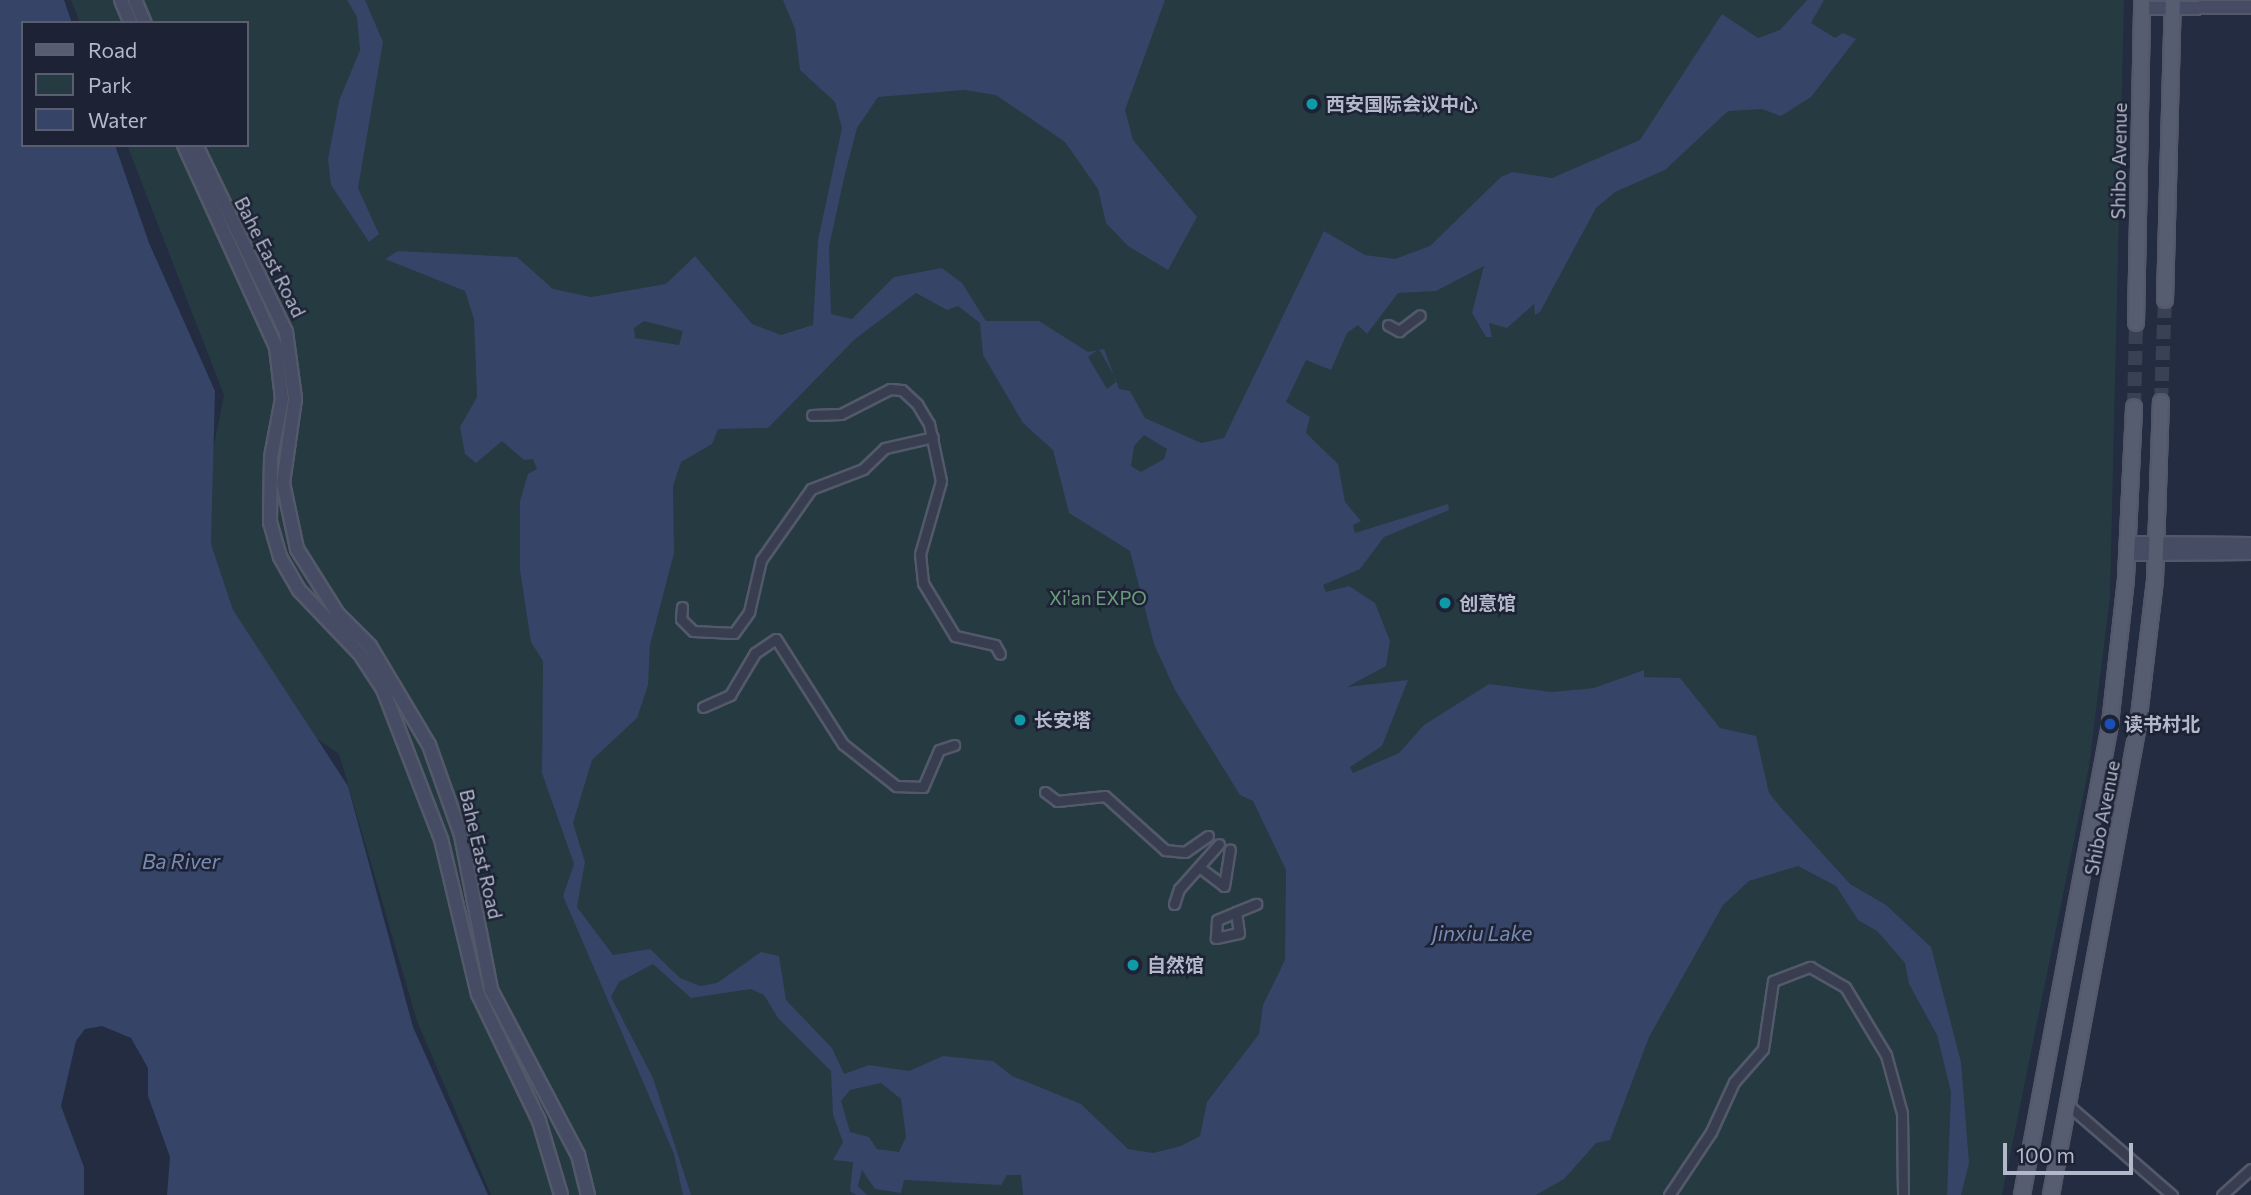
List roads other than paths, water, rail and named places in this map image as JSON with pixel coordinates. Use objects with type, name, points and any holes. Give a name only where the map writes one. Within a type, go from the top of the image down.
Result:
[{"type":"main road","name":"Shibo Avenue","points":[[2136,323],[2142,4]]},
{"type":"main road","points":[[2165,300],[2173,4]]},
{"type":"main road","name":"Shibo Avenue","points":[[2051,1195],[2138,725],[2157,549],[2161,402]]},
{"type":"main road","name":"Shibo Avenue","points":[[2022,1195],[2110,724],[2128,548],[2134,407]]},
{"type":"street","points":[[121,0],[130,21]]},
{"type":"street","points":[[135,0],[144,21]]},
{"type":"street","points":[[2142,4],[2251,8]]},
{"type":"street","name":"Bahe East Road","points":[[185,147],[276,347],[282,399],[271,457],[270,522],[280,557],[299,590],[360,654],[383,690],[441,839],[478,994],[510,1049],[563,1124],[588,1195]]},
{"type":"street","name":"Bahe East Road","points":[[197,147],[286,332],[295,399],[283,483],[297,549],[338,614],[370,646],[429,745],[461,835],[491,990],[510,1049],[539,1121],[561,1195]]},
{"type":"street","points":[[1388,325],[1399,331],[1420,315]]},
{"type":"street","points":[[812,415],[841,414],[881,392],[902,390],[917,404],[933,437],[941,481],[920,554],[923,583],[955,636],[995,645],[1000,654]]},
{"type":"street","points":[[682,607],[681,619],[693,631],[734,633],[749,612],[761,560],[811,489],[863,470],[893,445],[933,437]]},
{"type":"street","points":[[2157,549],[2251,544]]},
{"type":"street","points":[[2128,548],[2251,554]]},
{"type":"street","points":[[703,707],[730,695],[755,653],[776,639],[843,744],[896,786],[923,787],[939,751],[954,745]]},
{"type":"street","points":[[1045,792],[1057,801],[1105,796],[1140,834],[1165,850],[1185,852],[1208,836]]},
{"type":"street","points":[[1174,904],[1199,867],[1219,844]]},
{"type":"street","points":[[1199,867],[1224,886],[1230,849]]},
{"type":"street","points":[[1236,912],[1256,904]]},
{"type":"street","points":[[1669,1195],[1711,1132],[1734,1082],[1763,1049],[1773,981],[1810,967],[1837,980],[1857,1001],[1886,1055],[1902,1113],[1903,1195]]},
{"type":"street","points":[[2068,1105],[2172,1195]]},
{"type":"street","points":[[2222,1195],[2251,1169]]},
{"type":"water","name":"Ba River","points":[[0,0],[64,0],[71,21],[21,21],[21,147],[116,147],[149,243],[215,391],[211,544],[233,610],[348,786],[413,1027],[488,1195],[167,1195],[170,1157],[148,1096],[148,1068],[131,1038],[102,1026],[85,1029],[76,1041],[61,1106],[84,1167],[84,1195],[0,1195]]},
{"type":"water","points":[[347,0],[365,0],[383,42],[358,188],[379,234],[369,242],[331,185],[328,159],[339,101],[360,50],[357,17]]},
{"type":"water","name":"Jinxiu Lake","points":[[783,0],[1165,0],[1125,110],[1133,140],[1197,217],[1168,270],[1128,246],[1106,223],[1098,189],[1065,142],[996,95],[964,90],[878,97],[857,128],[829,247],[831,314],[852,319],[894,277],[942,268],[962,283],[986,321],[1039,321],[1088,352],[1097,350],[1088,357],[1107,389],[1116,382],[1119,389],[1130,391],[1145,418],[1201,443],[1224,438],[1324,231],[1365,255],[1395,259],[1430,246],[1501,177],[1512,172],[1552,178],[1640,140],[1722,14],[1758,38],[1780,30],[1807,0],[1824,0],[1811,23],[1835,38],[1843,33],[1856,39],[1811,97],[1781,116],[1762,109],[1728,111],[1665,170],[1615,192],[1596,208],[1540,312],[1535,315],[1534,304],[1507,328],[1489,323],[1492,337],[1486,337],[1472,313],[1484,266],[1436,291],[1398,293],[1367,334],[1358,325],[1347,333],[1331,370],[1306,360],[1286,402],[1310,417],[1306,433],[1338,464],[1345,502],[1361,521],[1353,525],[1355,533],[1448,504],[1449,510],[1384,537],[1360,569],[1323,585],[1326,592],[1349,586],[1375,603],[1390,641],[1386,666],[1347,687],[1408,680],[1382,746],[1350,767],[1353,773],[1399,753],[1424,725],[1489,684],[1552,692],[1594,688],[1644,670],[1644,677],[1680,678],[1720,728],[1756,736],[1769,793],[1850,884],[1886,905],[1931,947],[1961,1062],[1969,1163],[1961,1195],[1947,1195],[1951,1092],[1937,1035],[1909,984],[1905,963],[1877,931],[1858,920],[1836,886],[1798,866],[1749,881],[1723,905],[1649,1037],[1610,1140],[1596,1143],[1564,1179],[1536,1195],[1023,1195],[1021,1175],[1007,1175],[1001,1185],[904,1180],[901,1193],[875,1189],[862,1170],[858,1186],[867,1195],[856,1195],[850,1191],[853,1162],[833,1160],[843,1142],[833,1115],[831,1071],[778,1018],[764,995],[751,989],[691,998],[653,964],[619,982],[611,997],[653,1078],[691,1195],[683,1195],[674,1154],[563,896],[574,864],[542,773],[543,661],[531,642],[520,570],[520,501],[528,474],[537,469],[533,459],[524,460],[502,441],[476,463],[465,454],[460,427],[477,397],[474,319],[465,291],[385,259],[398,251],[517,257],[553,289],[591,297],[666,284],[695,256],[752,324],[781,335],[813,325],[818,240],[842,128],[835,102],[800,70],[795,29]],"holes":[[[916,293],[947,310],[958,306],[980,323],[983,355],[1023,423],[1053,450],[1069,513],[1130,551],[1154,644],[1175,690],[1240,795],[1253,801],[1286,870],[1285,960],[1263,1005],[1259,1034],[1207,1102],[1200,1136],[1181,1146],[1153,1153],[1128,1149],[1081,1104],[1012,1076],[993,1061],[943,1056],[909,1071],[869,1065],[844,1074],[832,1048],[786,1000],[779,956],[761,952],[717,983],[700,986],[680,978],[650,949],[613,955],[577,907],[585,862],[573,823],[592,760],[637,718],[648,685],[650,645],[674,553],[673,486],[681,462],[712,444],[718,429],[768,428],[855,339]],[[644,321],[683,331],[679,345],[635,338],[634,328]],[[1144,435],[1167,449],[1164,459],[1141,472],[1131,466],[1134,446]],[[881,1083],[901,1099],[906,1137],[899,1152],[877,1149],[869,1137],[850,1132],[841,1101],[850,1090]]]},
{"type":"water","points":[[1104,349],[1114,376],[1099,350]]},
{"type":"tunnel","points":[[2161,402],[2165,300]]},
{"type":"tunnel","points":[[2134,407],[2136,323]]},
{"type":"place","name":"西安国际会议中心","points":[[1312,104]]},
{"type":"place","name":"创意馆","points":[[1445,603]]},
{"type":"place","name":"长安塔","points":[[1020,720]]},
{"type":"place","name":"读书村北","points":[[2110,724]]},
{"type":"place","name":"自然馆","points":[[1133,965]]},
{"type":"park label","name":"Xi'an EXPO","points":[[1098,598]]}]
